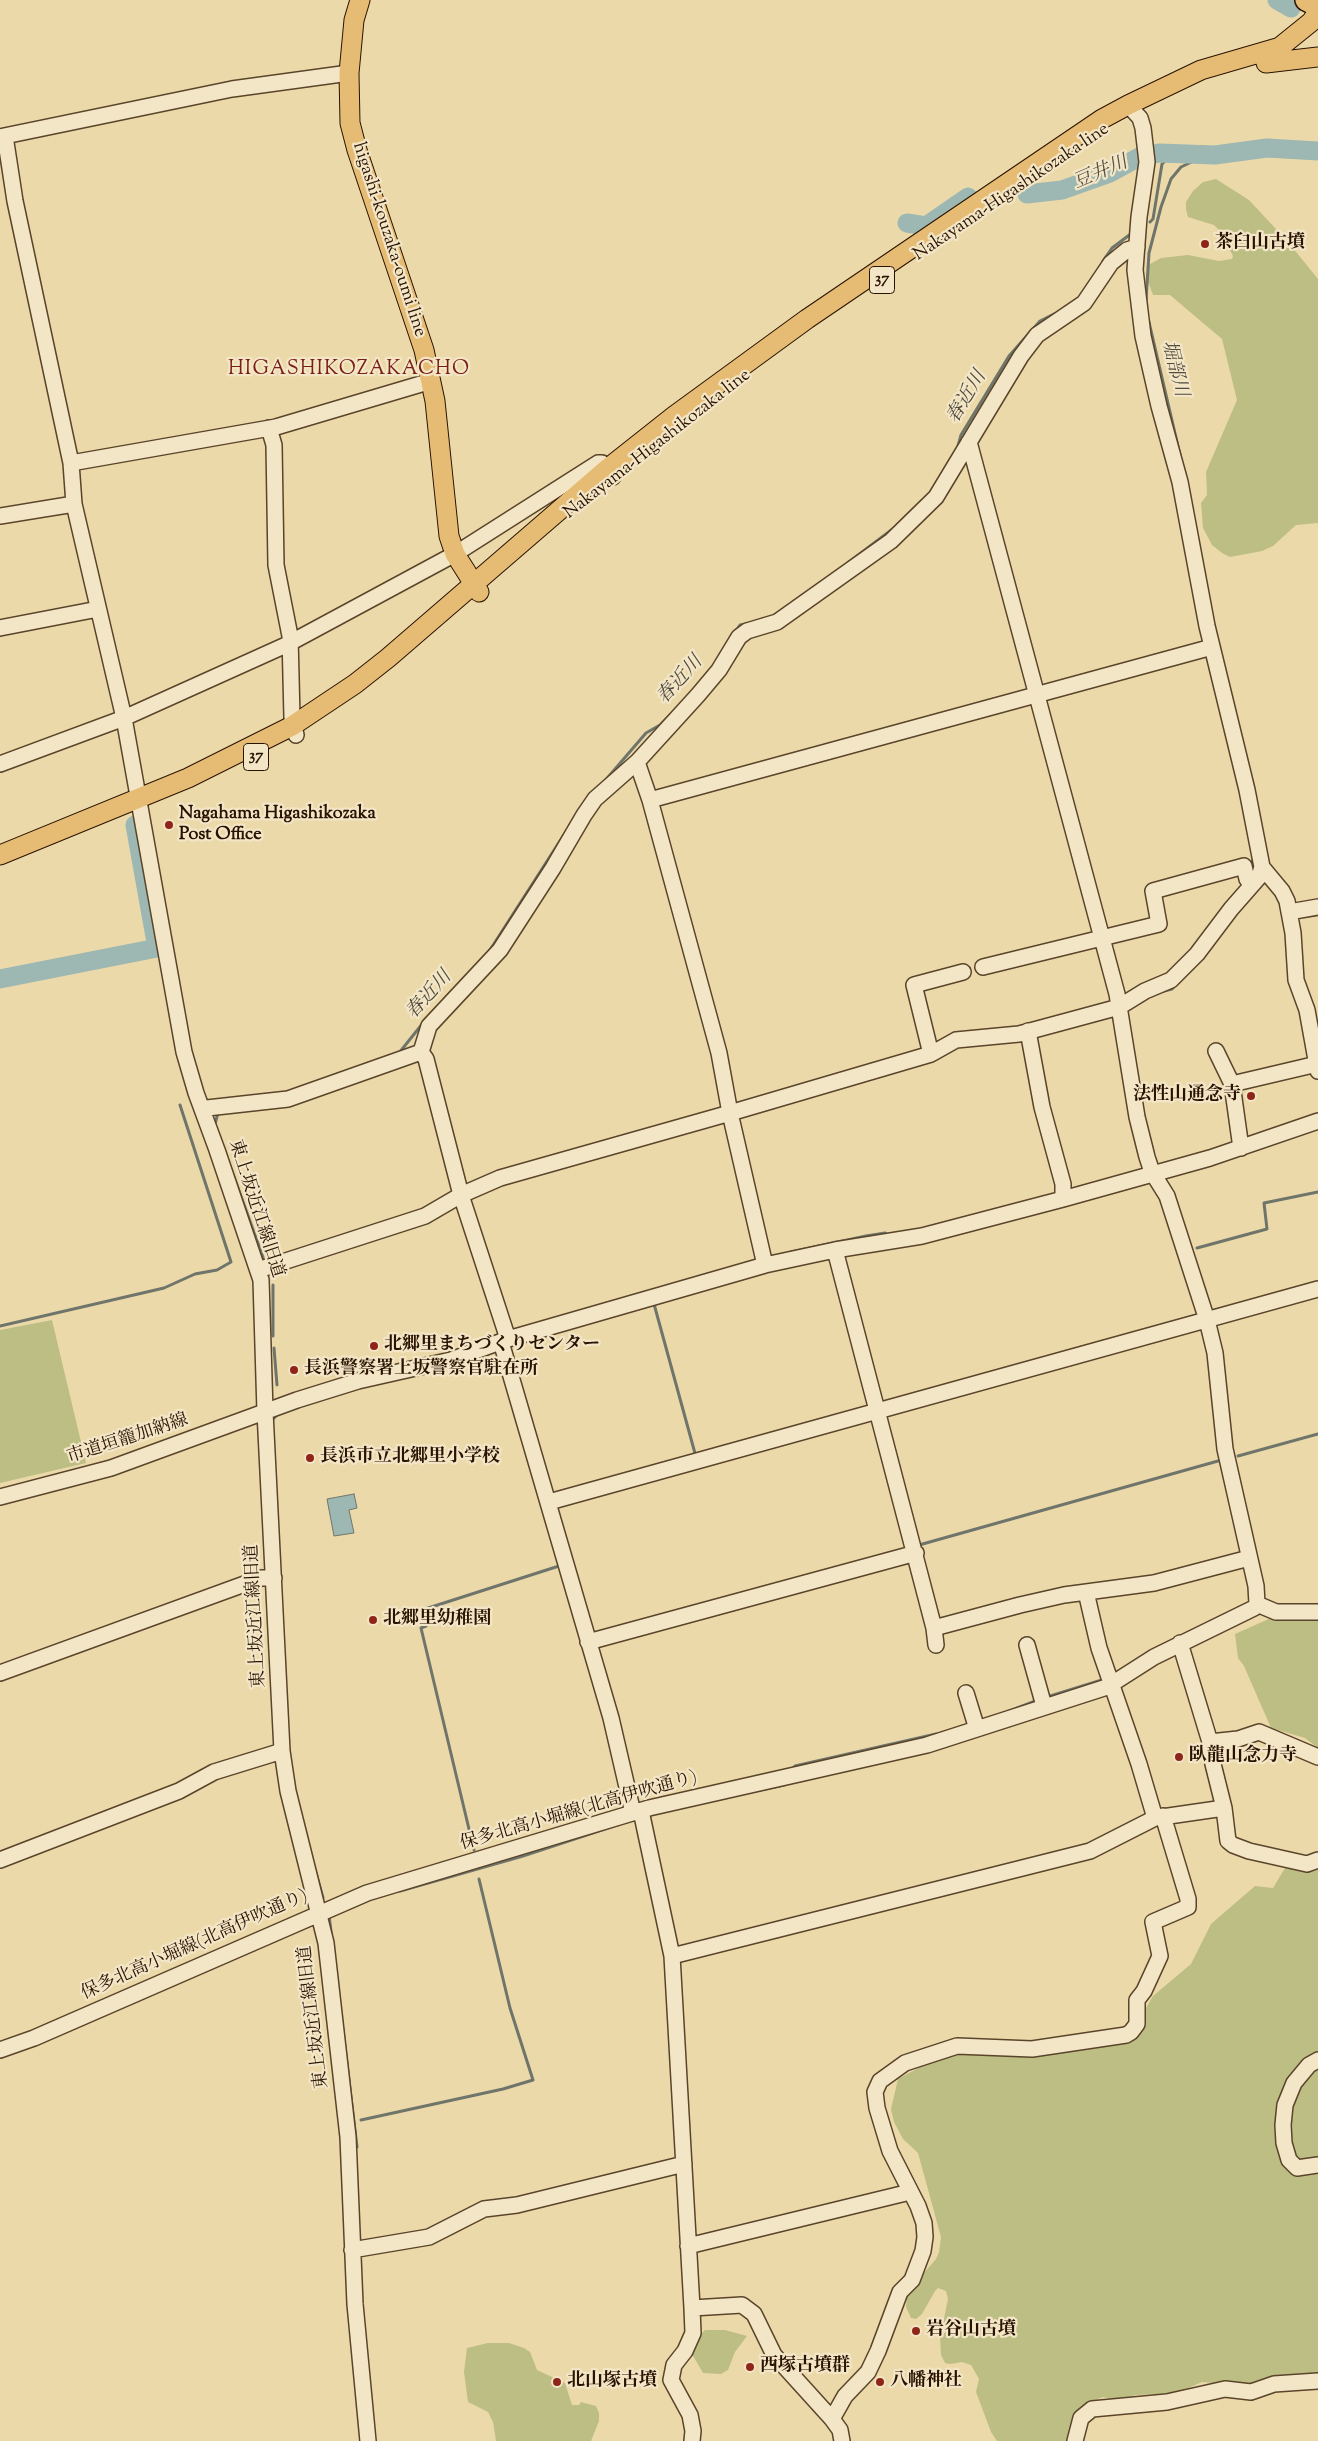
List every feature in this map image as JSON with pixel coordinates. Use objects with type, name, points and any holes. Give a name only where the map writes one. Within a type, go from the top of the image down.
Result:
[{"type":"highway","points":[[1306,0],[1316,14]]},
{"type":"main road","name":"higashi-kouzaka-oumi line","points":[[360,0],[354,20],[349,73],[350,123],[357,150],[424,350],[435,401],[449,536],[455,554],[475,588]]},
{"type":"main road","name":"Nakayama-Higashikozaka line","points":[[1131,109],[1208,79],[1281,57],[1301,44],[1309,36],[1316,14]]},
{"type":"main road","name":"Nakayama-Higashikozaka line","points":[[0,866],[140,804],[216,765],[294,731],[360,692],[475,588],[682,410],[799,324],[1051,153],[1201,70],[1280,47],[1316,14]]},
{"type":"main road","points":[[1266,63],[1318,57]]},
{"type":"main road","name":"Nakayama-Higashikozaka line","points":[[0,855],[140,804]]},
{"type":"street","points":[[3,137],[232,89],[349,73]]},
{"type":"street","points":[[258,1270],[425,1216],[460,1195],[500,1178],[931,1054],[956,1040],[1028,1031],[1119,1007],[1145,991],[1171,980],[1196,954],[1251,884],[1259,877],[1262,867],[1247,790],[1212,647],[1180,482],[1159,406],[1144,304],[1135,270],[1147,162],[1143,128],[1131,109]]},
{"type":"street","name":"東上坂近江線旧道","points":[[3,137],[15,202],[71,463],[74,504],[124,718],[184,1052],[261,1280],[265,1412],[282,1751],[288,1791],[326,1943],[348,2137],[355,2304],[368,2441]]},
{"type":"street","points":[[421,1052],[429,1026],[500,950],[553,868],[584,814],[596,799],[638,762],[719,670],[739,637],[747,631],[777,622],[891,541],[936,497],[1021,356],[1037,335],[1084,303],[1111,263],[1127,250],[1137,247]]},
{"type":"street","points":[[71,463],[269,428],[431,382]]},
{"type":"street","points":[[269,428],[274,445],[276,565],[290,643],[294,731]]},
{"type":"street","points":[[969,442],[1119,1007],[1137,1117],[1152,1172],[1167,1196],[1211,1319],[1225,1448],[1260,1605],[1276,1612],[1318,1612]]},
{"type":"street","points":[[0,764],[124,718],[290,643],[455,554],[598,463],[602,463],[610,473]]},
{"type":"street","points":[[0,516],[74,504]]},
{"type":"street","points":[[0,628],[98,609]]},
{"type":"street","points":[[650,800],[1212,647]]},
{"type":"street","points":[[638,762],[719,1053],[730,1113],[765,1265]]},
{"type":"street","points":[[983,966],[1159,924],[1153,891],[1244,866],[1251,884]]},
{"type":"street","points":[[1232,1084],[1317,1068],[1307,1010],[1296,980],[1289,912],[1282,891],[1262,867]]},
{"type":"street","points":[[1289,912],[1318,907]]},
{"type":"street","points":[[931,1054],[914,985],[963,972]]},
{"type":"street","points":[[1028,1031],[1042,1107],[1063,1196]]},
{"type":"street","points":[[1216,1051],[1232,1084],[1241,1148]]},
{"type":"street","points":[[203,1111],[207,1108],[288,1099],[421,1052]]},
{"type":"street","points":[[421,1052],[426,1059],[460,1195],[504,1341],[548,1502],[611,1718],[637,1812],[672,1956],[693,2332],[685,2351],[674,2365],[671,2380],[690,2415],[693,2431],[692,2441]]},
{"type":"street","name":"市道垣籠加納線","points":[[0,1497],[110,1468],[265,1412],[358,1381],[451,1360],[504,1341],[765,1265],[835,1250],[922,1236],[1241,1148],[1318,1121]]},
{"type":"street","points":[[835,1250],[916,1553],[936,1644]]},
{"type":"street","points":[[548,1502],[1318,1289]]},
{"type":"street","points":[[588,1642],[916,1553]]},
{"type":"street","points":[[934,1628],[1020,1605],[1086,1592],[1154,1583],[1249,1558]]},
{"type":"street","points":[[0,1673],[261,1578],[274,1578]]},
{"type":"street","points":[[832,2418],[845,2396],[868,2372],[900,2292],[912,2280],[923,2251],[924,2223],[890,2151],[875,2100],[880,2081],[905,2064],[957,2046],[1032,2049],[1126,2035],[1135,2028],[1138,2018],[1137,2000],[1144,1991],[1160,1956],[1153,1922],[1188,1907],[1188,1899],[1092,1627],[1086,1592]]},
{"type":"street","name":"保多北高小堀線(北高伊吹通り)","points":[[0,2050],[77,2019],[319,1912],[367,1893],[637,1812],[927,1745],[977,1729],[1042,1702],[1111,1684],[1154,1657],[1181,1648],[1260,1605]]},
{"type":"street","points":[[1027,1645],[1042,1702]]},
{"type":"street","points":[[1181,1648],[1210,1742],[1213,1764],[1224,1808],[1228,1841],[1248,1851],[1307,1864],[1318,1860]]},
{"type":"street","points":[[966,1693],[977,1729]]},
{"type":"street","points":[[1210,1742],[1238,1739],[1259,1732],[1318,1757]]},
{"type":"street","points":[[0,1860],[179,1791],[214,1772],[282,1751]]},
{"type":"street","points":[[672,1956],[1090,1851],[1159,1817],[1224,1808]]},
{"type":"street","points":[[1318,2060],[1309,2065],[1294,2083],[1285,2105],[1283,2125],[1284,2143],[1289,2160],[1297,2168],[1318,2165]]},
{"type":"street","points":[[352,2250],[429,2237],[484,2209],[517,2205],[684,2164]]},
{"type":"street","points":[[688,2246],[910,2192]]},
{"type":"street","points":[[692,2308],[742,2305],[754,2314],[774,2355],[832,2418],[840,2430],[842,2441]]},
{"type":"street","points":[[1075,2441],[1081,2418],[1092,2409],[1167,2402],[1225,2389],[1251,2392],[1274,2384],[1318,2381]]},
{"type":"green space","points":[[1216,179],[1249,200],[1289,243],[1318,279],[1318,523],[1296,525],[1273,546],[1262,551],[1230,557],[1212,545],[1203,528],[1201,503],[1207,495],[1206,472],[1237,400],[1222,339],[1170,295],[1153,295],[1146,276],[1150,264],[1161,258],[1188,255],[1219,261],[1232,259],[1233,256],[1220,231],[1214,225],[1188,217],[1186,209],[1186,202],[1193,191],[1203,182]]},
{"type":"green space","points":[[52,1320],[86,1463],[0,1483],[0,1330]]},
{"type":"green space","points":[[1318,1616],[1318,1748],[1305,1738],[1271,1728],[1244,1666],[1238,1658],[1235,1634],[1271,1618]]},
{"type":"green space","points":[[1285,1868],[1311,1872],[1318,1869],[1318,2379],[1247,2386],[1202,2382],[1177,2393],[1136,2395],[1117,2400],[1103,2397],[1084,2405],[1076,2416],[1069,2441],[997,2441],[991,2432],[976,2392],[979,2379],[971,2365],[962,2362],[945,2363],[941,2355],[940,2338],[948,2299],[946,2291],[938,2288],[922,2314],[916,2319],[911,2318],[906,2307],[907,2295],[936,2259],[941,2237],[918,2153],[903,2139],[894,2122],[891,2109],[898,2079],[931,2061],[954,2054],[1127,2040],[1138,2036],[1143,2027],[1146,2008],[1153,1996],[1191,1964],[1211,1924],[1255,1886],[1273,1888]]},
{"type":"green space","points":[[705,2330],[725,2330],[747,2336],[735,2352],[728,2370],[721,2374],[703,2373],[692,2354],[696,2339]]},
{"type":"green space","points":[[488,2343],[509,2343],[524,2348],[530,2352],[537,2370],[565,2383],[572,2405],[579,2405],[581,2402],[596,2406],[599,2413],[599,2421],[591,2441],[496,2441],[493,2422],[488,2412],[468,2402],[464,2372],[467,2348]]},
{"type":"water","points":[[354,1494],[357,1508],[349,1510],[354,1533],[334,1536],[327,1499]]},
{"type":"waterway","points":[[1277,0],[1291,8]]},
{"type":"waterway","name":"春近川","points":[[1027,194],[1062,190],[1110,173],[1141,156],[1159,153],[1215,155],[1267,148],[1318,151]]},
{"type":"waterway","name":"春近川","points":[[1150,222],[1153,219],[1162,164],[1174,153]]},
{"type":"waterway","name":"堀部川","points":[[1146,301],[1149,253],[1161,207],[1171,179],[1181,167],[1200,158],[1201,153]]},
{"type":"waterway","name":"豆井川","points":[[907,223],[926,226],[968,197]]},
{"type":"waterway","name":"春近川","points":[[1103,261],[1112,248],[1132,233]]},
{"type":"waterway","name":"春近川","points":[[957,450],[961,435],[1009,356],[1040,321],[1054,314]]},
{"type":"waterway","name":"堀部川","points":[[1149,322],[1181,459]]},
{"type":"waterway","name":"春近川","points":[[902,520],[926,497]]},
{"type":"waterway","name":"春近川","points":[[849,562],[894,528]]},
{"type":"waterway","name":"春近川","points":[[735,632],[740,625],[746,624]]},
{"type":"waterway","name":"春近川","points":[[603,783],[646,733],[660,725],[670,715]]},
{"type":"waterway","name":"春近川","points":[[490,950],[585,802]]},
{"type":"waterway","points":[[0,979],[157,948],[135,825]]},
{"type":"waterway","points":[[1252,873],[1253,859]]},
{"type":"waterway","points":[[1160,992],[1172,989],[1176,984]]},
{"type":"waterway","name":"春近川","points":[[399,1053],[423,1023]]},
{"type":"waterway","points":[[0,1326],[164,1288],[195,1274],[217,1270],[231,1262],[180,1105]]},
{"type":"waterway","name":"春近川","points":[[215,1124],[218,1113]]},
{"type":"waterway","name":"春近川","points":[[229,1163],[265,1263]]},
{"type":"waterway","points":[[1197,1248],[1267,1229],[1264,1203],[1318,1192]]},
{"type":"waterway","points":[[791,1252],[866,1236],[885,1233],[889,1236]]},
{"type":"waterway","name":"春近川","points":[[273,1285],[273,1336]]},
{"type":"waterway","points":[[654,1304],[696,1457]]},
{"type":"waterway","name":"春近川","points":[[274,1348],[277,1385]]},
{"type":"waterway","name":"春近川","points":[[271,1421],[276,1416]]},
{"type":"waterway","points":[[1238,1456],[1318,1434]]},
{"type":"waterway","points":[[919,1545],[1218,1461]]},
{"type":"waterway","points":[[474,1850],[421,1628],[426,1626],[422,1610],[559,1566]]},
{"type":"waterway","points":[[1047,1697],[1105,1679]]},
{"type":"waterway","points":[[1007,1712],[1038,1700]]},
{"type":"waterway","points":[[792,1769],[795,1766],[936,1734]]},
{"type":"waterway","points":[[765,1789],[784,1785]]},
{"type":"waterway","points":[[400,1891],[523,1856],[620,1824]]},
{"type":"waterway","points":[[316,1873],[323,1898]]},
{"type":"waterway","points":[[361,2120],[503,2089],[533,2080],[510,2008],[479,1879]]},
{"type":"waterway","points":[[329,1915],[357,2147]]},
{"type":"place","name":"茶臼山古墳","points":[[1205,244]]},
{"type":"place","name":"Nagahama Higashikozaka Post Office","points":[[169,825]]},
{"type":"place","name":"法性山通念寺","points":[[1251,1096]]},
{"type":"place","name":"北郷里まちづくりセンター","points":[[374,1346]]},
{"type":"place","name":"長浜警察署上坂警察官駐在所","points":[[294,1370]]},
{"type":"place","name":"長浜市立北郷里小学校","points":[[310,1458]]},
{"type":"place","name":"北郷里幼稚園","points":[[373,1620]]},
{"type":"place","name":"臥龍山念力寺","points":[[1179,1757]]},
{"type":"place","name":"岩谷山古墳","points":[[916,2331]]},
{"type":"place","name":"西塚古墳群","points":[[750,2367]]},
{"type":"place","name":"北山塚古墳","points":[[557,2382]]},
{"type":"place","name":"八幡神社","points":[[880,2382]]},
{"type":"district","name":"HIGASHIKOZAKACHO","points":[[349,371]]}]
